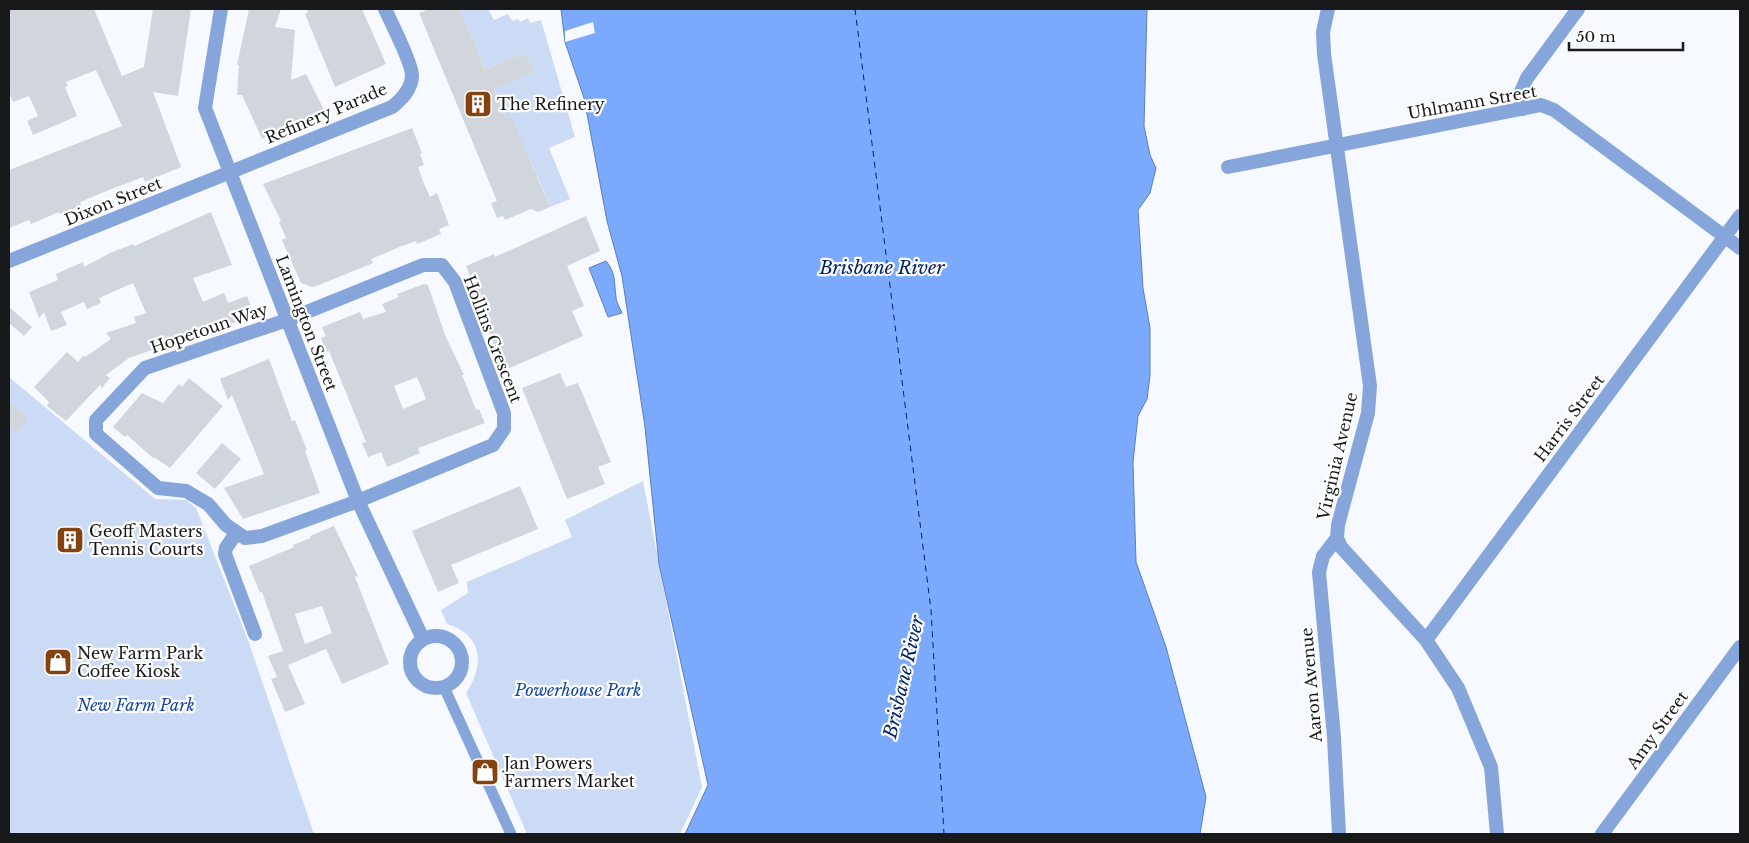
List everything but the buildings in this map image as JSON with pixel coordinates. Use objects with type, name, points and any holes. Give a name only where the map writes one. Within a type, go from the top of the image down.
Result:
[{"type":"street","name":"Lamington Street","points":[[221,9],[205,108],[358,501],[423,639]]},
{"type":"street","name":"Refinery Parade","points":[[230,174],[392,107],[402,99],[409,88],[412,73],[385,9]]},
{"type":"street","name":"Virginia Avenue","points":[[1328,9],[1323,32],[1324,54],[1370,386],[1368,413],[1338,525],[1338,538],[1341,547],[1426,640],[1458,688],[1490,768],[1497,834]]},
{"type":"street","points":[[1523,109],[1520,94],[1527,78],[1578,9]]},
{"type":"street","name":"Uhlmann Street","points":[[1228,167],[1541,105],[1554,110],[1740,248]]},
{"type":"street","name":"Dixon Street","points":[[9,261],[230,174]]},
{"type":"street","name":"Harris Street","points":[[1426,640],[1740,216]]},
{"type":"street","name":"Hollins Crescent","points":[[287,320],[423,265],[442,265],[455,282],[504,413],[504,428],[493,444],[358,501]]},
{"type":"street","name":"Hopetoun Way","points":[[236,533],[226,525],[208,504],[186,491],[158,488],[96,434],[96,420],[145,368],[287,320]]},
{"type":"street","points":[[254,634],[225,554],[226,548],[236,533],[246,538],[262,536],[358,501]]},
{"type":"street","name":"Aaron Avenue","points":[[1338,538],[1323,556],[1318,572],[1334,737],[1338,834]]},
{"type":"street","points":[[440,636],[448,639],[460,651],[461,668],[458,676],[444,687],[426,686],[414,676],[410,660],[412,652],[423,639],[440,636]]},
{"type":"street","name":"Amy Street","points":[[1602,834],[1740,647]]},
{"type":"street","points":[[444,687],[511,834]]},
{"type":"green space","points":[[460,9],[488,9],[494,20],[508,14],[512,21],[518,19],[520,22],[528,18],[530,23],[541,20],[575,137],[549,148],[570,199],[550,207],[537,175],[531,174],[535,172],[529,157],[524,159],[525,150],[511,117],[506,118],[494,89],[533,72],[525,53],[485,69]]},
{"type":"green space","name":"New Farm Park","points":[[9,377],[155,499],[186,500],[196,508],[248,640],[314,834],[9,834]]},
{"type":"green space","name":"Powerhouse Park","points":[[643,481],[702,787],[680,834],[527,834],[466,693],[476,672],[478,662],[474,643],[468,635],[447,624],[441,610],[468,593],[467,582],[572,537],[565,520]]},
{"type":"water","name":"Brisbane River","points":[[561,9],[1147,9],[1144,126],[1150,155],[1156,168],[1150,193],[1138,210],[1143,288],[1150,328],[1150,376],[1147,399],[1138,416],[1133,462],[1136,562],[1166,647],[1206,797],[1200,834],[685,834],[708,785],[659,564],[645,427],[622,276],[607,221],[584,98],[565,42]]},
{"type":"water","points":[[606,261],[613,274],[616,299],[622,313],[608,317],[589,268]]},
{"type":"pier","points":[[593,22],[595,33],[565,42],[565,31]]},
{"type":"ferry route","points":[[855,9],[931,610],[944,834]]},
{"type":"place","name":"The Refinery","points":[[478,104]]},
{"type":"place","name":"Geoff Masters Tennis Courts","points":[[70,540]]},
{"type":"place","name":"New Farm Park Coffee Kiosk","points":[[58,662]]},
{"type":"place","name":"Jan Powers Farmers Market","points":[[485,772]]}]
